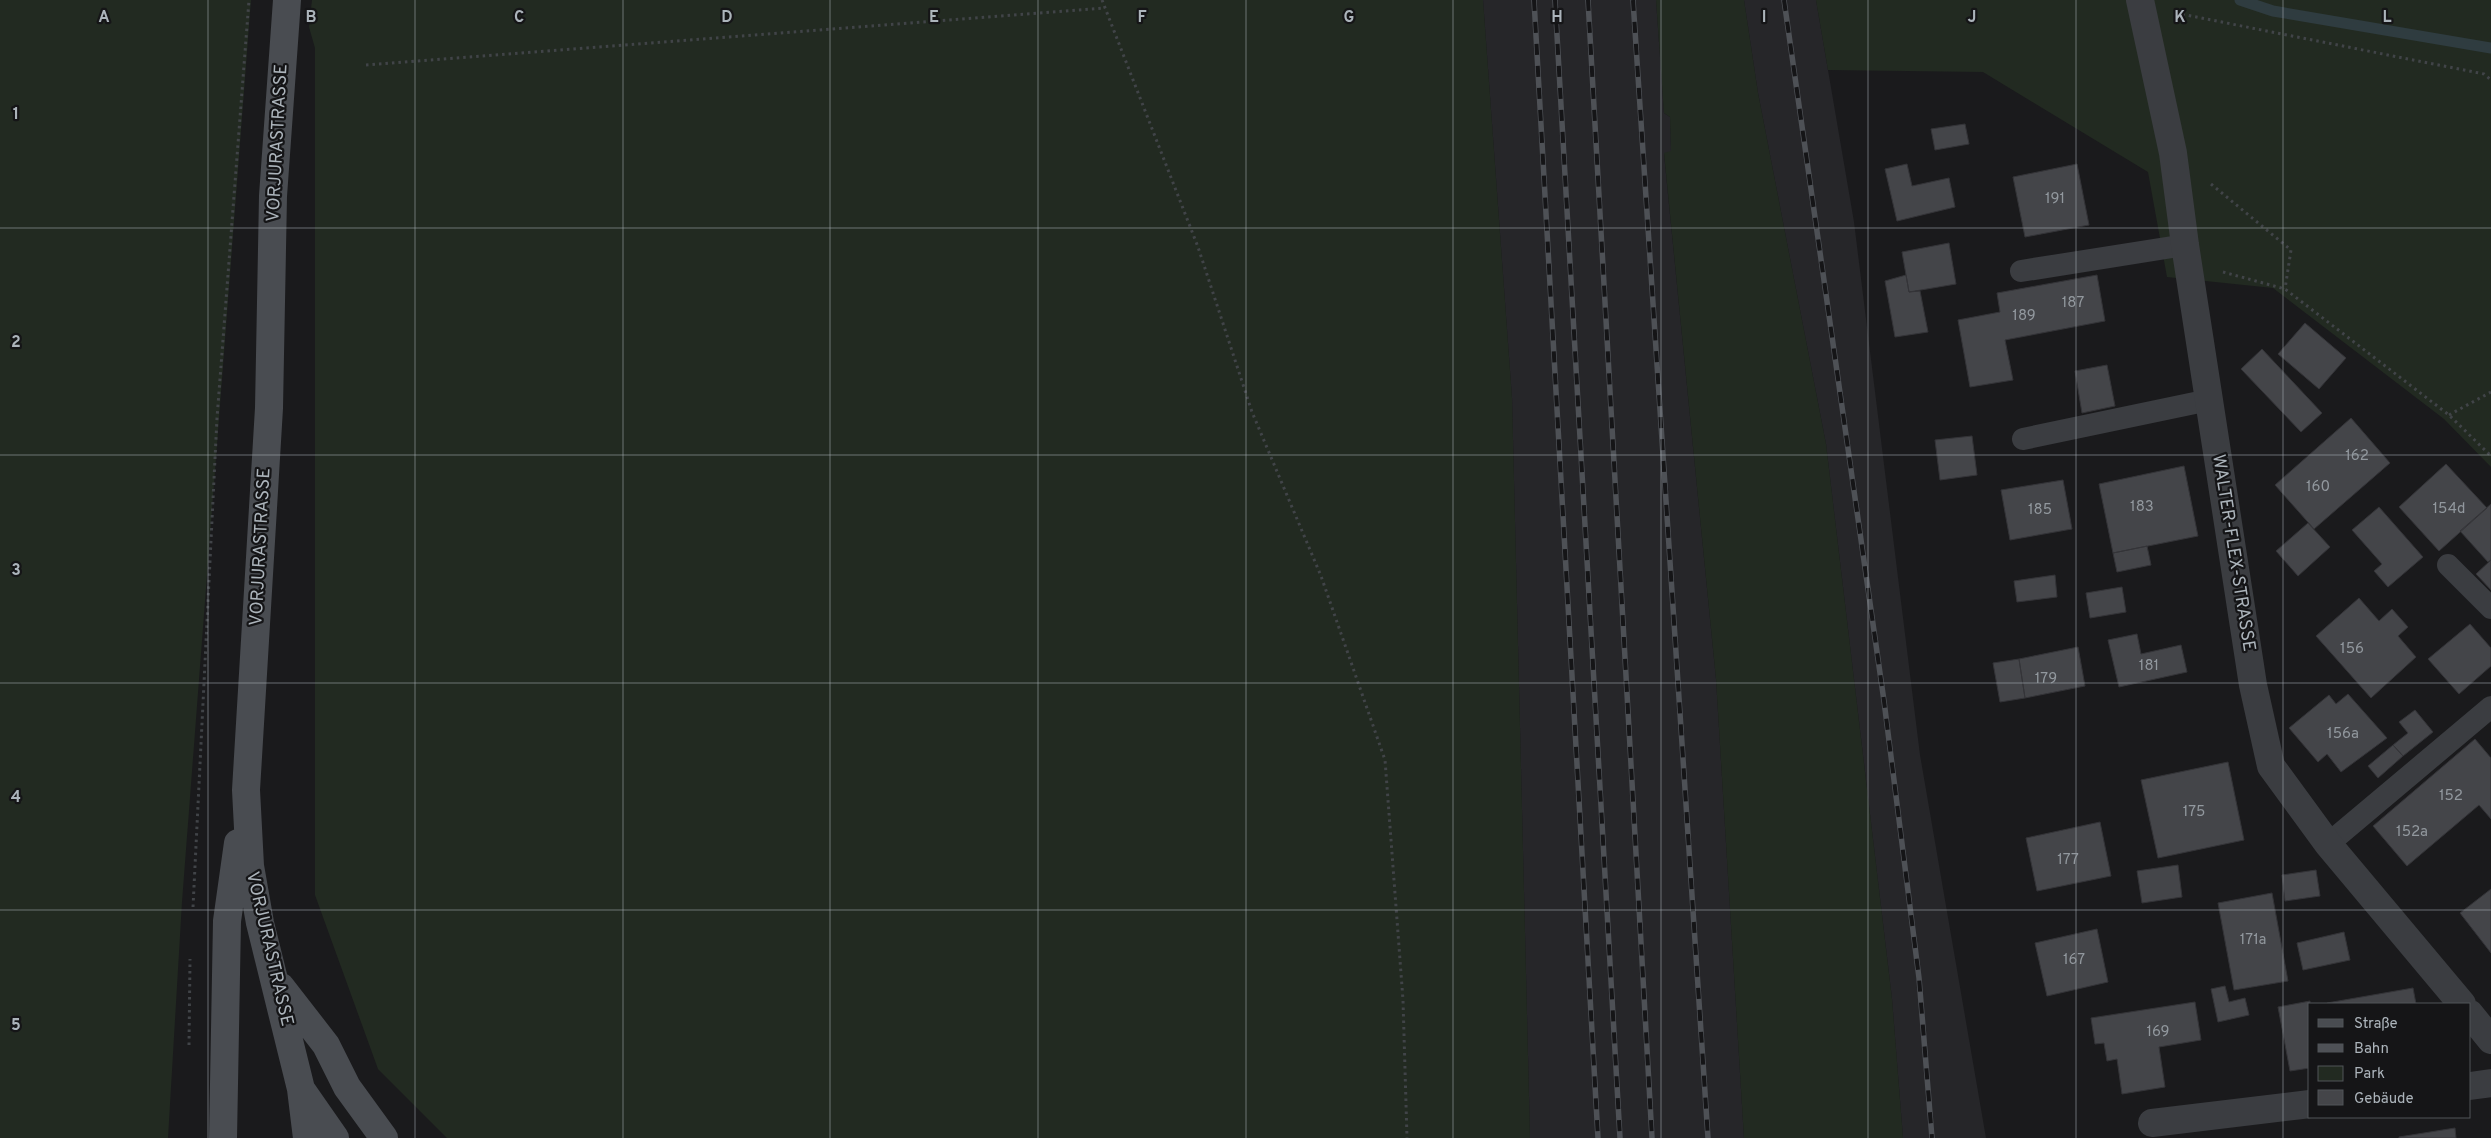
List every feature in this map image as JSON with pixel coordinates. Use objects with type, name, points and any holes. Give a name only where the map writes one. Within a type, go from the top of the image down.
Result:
[{"type":"main road","name":"VORJURASTRASSE","points":[[287,0],[273,196],[269,408],[246,790],[250,866],[260,923],[301,1089],[307,1138]]},
{"type":"main road","points":[[223,1138],[227,921],[246,790]]},
{"type":"main road","points":[[275,979],[326,1045],[347,1087],[384,1138]]},
{"type":"main road","name":"VORJURASTRASSE","points":[[301,1089],[335,1138]]},
{"type":"street","name":"WALTER-FLEX-STRASSE","points":[[2141,3],[2173,153],[2185,245],[2253,685],[2271,766],[2328,844],[2461,1003]]},
{"type":"street","points":[[2471,1015],[2491,1040]]},
{"type":"street","points":[[2471,1086],[2491,1083]]},
{"type":"street","points":[[2152,1123],[2308,1104]]},
{"type":"lane","points":[[2021,271],[2185,245]]},
{"type":"lane","points":[[2024,439],[2209,400]]},
{"type":"lane","points":[[2448,565],[2491,608]]},
{"type":"lane","points":[[2328,844],[2491,707]]},
{"type":"path","points":[[193,910],[217,418],[249,0]]},
{"type":"path","points":[[1102,0],[1198,248],[1252,412],[1321,576],[1385,760],[1403,1000],[1406,1138]]},
{"type":"path","points":[[2141,3],[2484,74],[2491,80]]},
{"type":"path","points":[[366,65],[1105,8]]},
{"type":"path","points":[[2173,153],[2291,250],[2285,289]]},
{"type":"path","points":[[2190,271],[2223,272],[2285,289],[2449,415],[2491,456]]},
{"type":"path","points":[[2449,415],[2491,392]]},
{"type":"path","points":[[189,1048],[191,950]]},
{"type":"shaded area","points":[[1483,0],[1656,0],[1664,113],[1670,117],[1671,152],[1664,154],[1716,679],[1744,1138],[1530,1138],[1512,398]]},
{"type":"shaded area","points":[[1744,0],[1816,0],[1854,222],[1920,755],[1986,1138],[1903,1138],[1892,999],[1826,444],[1758,93]]},
{"type":"green space","points":[[0,0],[251,0],[182,902],[168,1138],[0,1138]]},
{"type":"green space","points":[[312,0],[1483,0],[1512,398],[1530,1138],[447,1138],[378,1069],[315,895],[315,48],[309,27]]},
{"type":"green space","points":[[1656,0],[1744,0],[1758,93],[1826,444],[1892,999],[1903,1138],[1744,1138],[1716,679],[1664,153],[1671,151],[1670,117],[1664,113]]},
{"type":"green space","points":[[1816,0],[2491,0],[2491,467],[2444,419],[2273,288],[2167,277],[2148,172],[1983,72],[1828,70]]},
{"type":"building","points":[[1965,124],[1969,144],[1935,150],[1931,129]]},
{"type":"building","points":[[1907,164],[1912,186],[1949,178],[1955,207],[1897,221],[1885,169]]},
{"type":"building","points":[[2077,164],[2089,225],[2025,237],[2013,177]]},
{"type":"building","points":[[1949,243],[1956,284],[1909,292],[1902,252]]},
{"type":"building","points":[[1906,275],[1909,292],[1920,291],[1928,332],[1895,337],[1885,281]]},
{"type":"building","points":[[2097,275],[2105,321],[2005,340],[2013,380],[1970,387],[1958,320],[2000,312],[1997,293]]},
{"type":"building","points":[[2305,323],[2346,358],[2319,389],[2278,354]]},
{"type":"building","points":[[2262,349],[2322,413],[2301,432],[2241,369]]},
{"type":"building","points":[[2107,365],[2115,406],[2082,413],[2075,371]]},
{"type":"building","points":[[2351,418],[2390,463],[2314,529],[2275,485]]},
{"type":"building","points":[[1972,436],[1977,475],[1940,480],[1935,440]]},
{"type":"building","points":[[2446,464],[2487,508],[2439,551],[2399,507]]},
{"type":"building","points":[[2184,466],[2198,536],[2113,553],[2099,484]]},
{"type":"building","points":[[2063,480],[2072,529],[2010,540],[2001,490]]},
{"type":"building","points":[[2491,504],[2491,560],[2488,562],[2460,531]]},
{"type":"building","points":[[2379,507],[2423,557],[2388,587],[2374,571],[2382,564],[2352,530]]},
{"type":"building","points":[[2308,523],[2330,547],[2298,576],[2276,551]]},
{"type":"building","points":[[2147,546],[2151,565],[2117,572],[2113,553]]},
{"type":"building","points":[[2491,560],[2491,590],[2476,574]]},
{"type":"building","points":[[2055,575],[2057,597],[2017,602],[2014,581]]},
{"type":"building","points":[[2122,587],[2126,612],[2090,618],[2086,593]]},
{"type":"building","points":[[2359,598],[2379,621],[2392,609],[2408,627],[2398,636],[2416,657],[2371,698],[2316,636]]},
{"type":"building","points":[[2470,624],[2491,648],[2491,666],[2459,694],[2428,659]]},
{"type":"building","points":[[2137,634],[2141,654],[2181,645],[2187,672],[2119,687],[2108,640]]},
{"type":"building","points":[[2078,647],[2085,686],[2025,698],[2019,659]]},
{"type":"building","points":[[2019,659],[2025,698],[2000,702],[1993,663]]},
{"type":"building","points":[[2348,694],[2387,738],[2341,772],[2327,754],[2318,762],[2289,728],[2329,695],[2336,704]]},
{"type":"building","points":[[2415,710],[2433,732],[2403,756],[2393,745],[2408,733],[2399,722]]},
{"type":"building","points":[[2475,739],[2491,758],[2491,819],[2479,805],[2407,866],[2373,826]]},
{"type":"building","points":[[2393,745],[2403,756],[2378,778],[2368,766]]},
{"type":"building","points":[[2228,762],[2244,840],[2158,858],[2141,780]]},
{"type":"building","points":[[2100,822],[2111,876],[2037,891],[2026,838]]},
{"type":"building","points":[[2178,865],[2182,897],[2142,903],[2137,871]]},
{"type":"building","points":[[2316,870],[2320,896],[2285,901],[2282,875]]},
{"type":"building","points":[[2491,889],[2491,953],[2460,913]]},
{"type":"building","points":[[2272,893],[2288,981],[2234,990],[2218,903]]},
{"type":"building","points":[[2097,929],[2108,982],[2047,996],[2035,943]]},
{"type":"building","points":[[2344,932],[2350,960],[2303,970],[2297,943]]},
{"type":"building","points":[[2225,986],[2229,1002],[2245,998],[2249,1015],[2218,1022],[2211,989]]},
{"type":"building","points":[[2413,988],[2416,1003],[2327,1003]]},
{"type":"building","points":[[2310,1001],[2308,1003],[2308,1068],[2290,1071],[2278,1007]]},
{"type":"building","points":[[2195,1002],[2201,1040],[2159,1047],[2165,1087],[2122,1094],[2117,1059],[2107,1061],[2104,1043],[2095,1044],[2091,1018]]},
{"type":"building","points":[[2455,1128],[2456,1138],[2399,1138],[2399,1137]]},
{"type":"waterway","points":[[2240,0],[2273,11],[2491,48]]},
{"type":"railway","points":[[1534,0],[1598,1138]]},
{"type":"railway","points":[[1555,0],[1620,1138]]},
{"type":"railway","points":[[1588,0],[1652,1138]]},
{"type":"railway","points":[[1633,0],[1708,1138]]},
{"type":"railway","points":[[1784,0],[1884,701],[1919,978],[1932,1138]]}]
